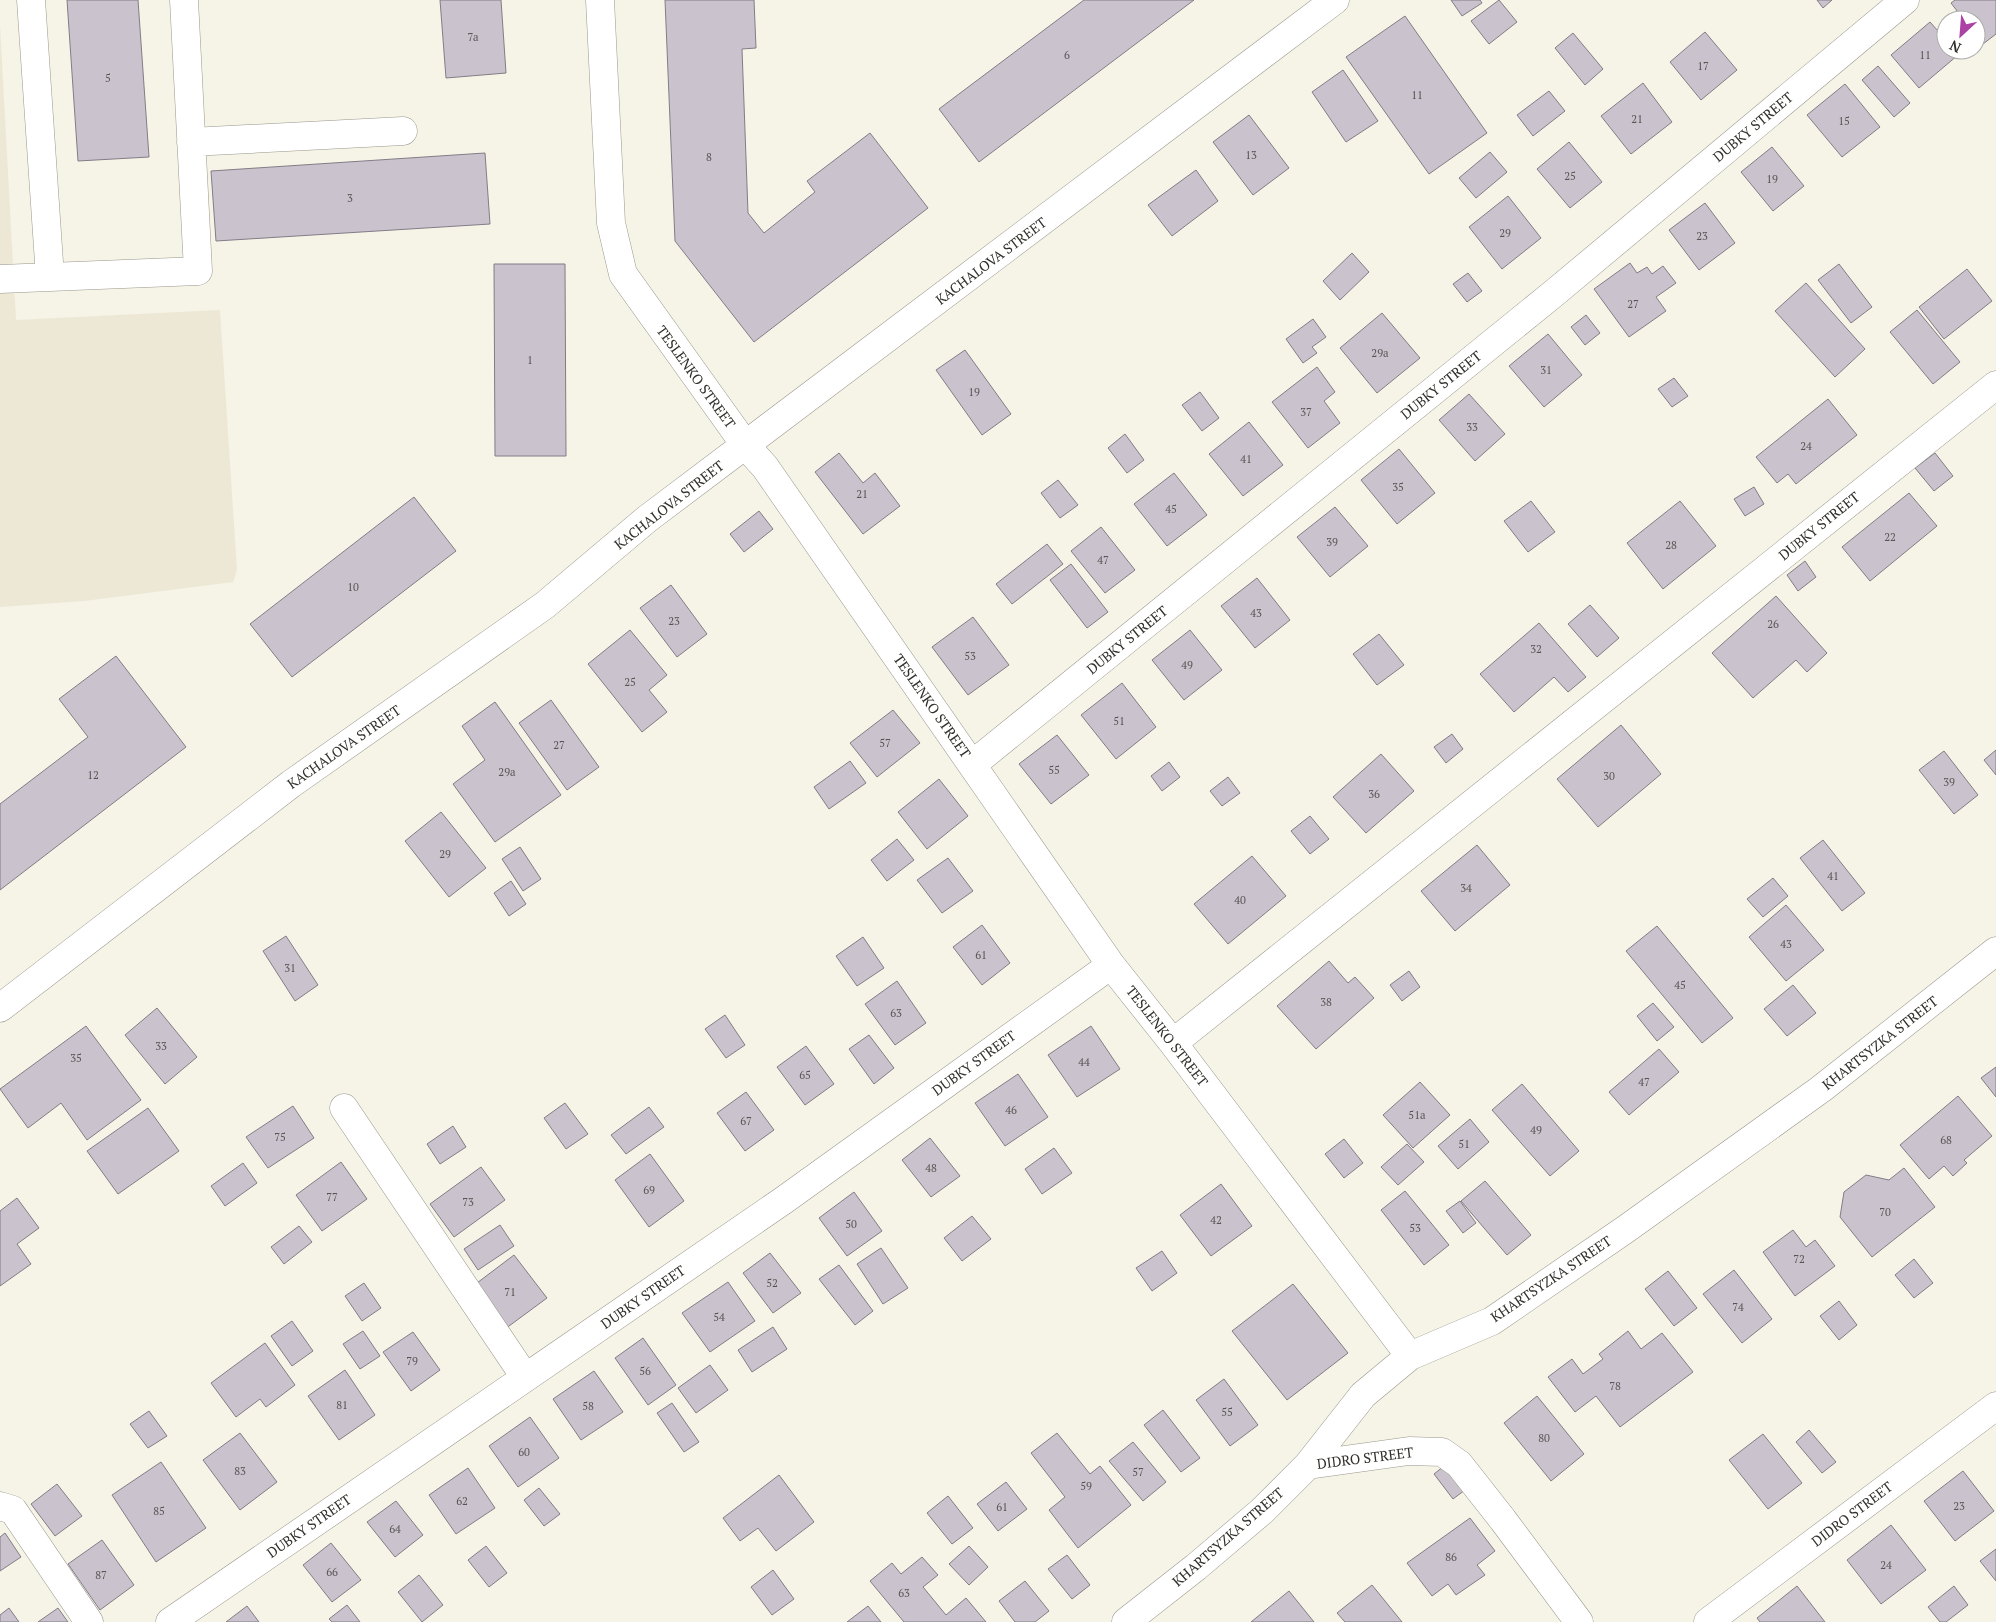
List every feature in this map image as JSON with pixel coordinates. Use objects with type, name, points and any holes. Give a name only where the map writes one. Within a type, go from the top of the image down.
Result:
[{"type":"street","points":[[31,0],[50,277]]},
{"type":"street","points":[[0,279],[198,271],[184,0]]},
{"type":"street","name":"TESLENKO STREET","points":[[600,0],[611,223],[623,274],[746,446],[765,467],[1111,965],[1173,1043],[1410,1356]]},
{"type":"street","name":"KACHALOVA STREET","points":[[0,1008],[291,784],[545,605],[647,519],[1335,0]]},
{"type":"street","name":"DUBKY STREET","points":[[973,764],[1553,294],[1906,0]]},
{"type":"street","points":[[191,142],[403,131]]},
{"type":"street","name":"DUBKY STREET","points":[[1173,1043],[1996,385]]},
{"type":"street","name":"KHARTSYZKA STREET","points":[[1126,1622],[1196,1568],[1254,1518],[1308,1465],[1363,1395],[1410,1356],[1492,1321],[1626,1229],[1820,1089],[1996,951]]},
{"type":"street","name":"DUBKY STREET","points":[[170,1622],[792,1194],[1111,965]]},
{"type":"street","points":[[344,1108],[525,1378]]},
{"type":"street","name":"DIDRO STREET","points":[[1708,1622],[1996,1406]]},
{"type":"street","name":"DIDRO STREET","points":[[1308,1465],[1409,1451],[1442,1452],[1459,1464],[1578,1622]]},
{"type":"street","points":[[0,1506],[13,1510],[89,1622]]},
{"type":"shaded area","points":[[0,25],[16,320],[220,310],[237,570],[233,582],[84,601],[0,607]]},
{"type":"building","points":[[67,0],[138,0],[149,157],[78,161]]},
{"type":"building","points":[[440,0],[501,0],[506,73],[446,78]]},
{"type":"building","points":[[665,0],[754,0],[756,48],[742,49],[748,213],[764,233],[815,192],[807,181],[870,133],[928,208],[754,342],[675,241]]},
{"type":"building","points":[[1084,0],[1194,0],[979,162],[939,109]]},
{"type":"building","points":[[1451,0],[1480,0],[1482,3],[1462,16]]},
{"type":"building","points":[[1499,0],[1517,22],[1489,44],[1471,21]]},
{"type":"building","points":[[1817,0],[1832,0],[1823,8]]},
{"type":"building","points":[[1955,0],[1996,0],[1996,34],[1986,42],[1986,10],[1956,10],[1951,3]]},
{"type":"building","points":[[1405,16],[1487,133],[1429,174],[1346,57]]},
{"type":"building","points":[[1930,22],[1936,29],[1936,60],[1952,60],[1919,88],[1891,55]]},
{"type":"building","points":[[1705,32],[1737,70],[1701,100],[1670,62]]},
{"type":"building","points":[[1573,33],[1603,69],[1585,85],[1555,48]]},
{"type":"building","points":[[1878,66],[1910,103],[1894,117],[1862,80]]},
{"type":"building","points":[[1343,70],[1378,121],[1346,142],[1312,92]]},
{"type":"building","points":[[1643,83],[1672,122],[1631,154],[1601,116]]},
{"type":"building","points":[[1845,84],[1880,127],[1842,157],[1807,115]]},
{"type":"building","points":[[1549,91],[1565,111],[1533,136],[1517,115]]},
{"type":"building","points":[[1249,115],[1289,168],[1253,195],[1213,142]]},
{"type":"building","points":[[1569,142],[1602,182],[1570,208],[1537,169]]},
{"type":"building","points":[[1772,147],[1804,186],[1773,211],[1741,172]]},
{"type":"building","points":[[1490,152],[1507,172],[1476,198],[1459,178]]},
{"type":"building","points":[[485,153],[490,224],[216,241],[211,171]]},
{"type":"building","points":[[1196,170],[1218,201],[1172,236],[1148,205]]},
{"type":"building","points":[[1508,196],[1541,238],[1502,269],[1469,227]]},
{"type":"building","points":[[1705,203],[1735,243],[1699,270],[1669,230]]},
{"type":"building","points":[[1352,253],[1369,272],[1340,300],[1323,281]]},
{"type":"building","points":[[1630,263],[1637,273],[1647,267],[1652,274],[1663,266],[1676,283],[1656,297],[1666,311],[1629,337],[1594,289]]},
{"type":"building","points":[[494,264],[565,264],[566,456],[495,456]]},
{"type":"building","points":[[1839,264],[1872,307],[1851,323],[1818,280]]},
{"type":"building","points":[[1967,269],[1992,301],[1944,339],[1919,307]]},
{"type":"building","points":[[1468,273],[1482,291],[1467,302],[1453,284]]},
{"type":"building","points":[[1806,283],[1865,349],[1835,377],[1775,311]]},
{"type":"building","points":[[1917,310],[1960,362],[1933,384],[1890,332]]},
{"type":"building","points":[[1382,313],[1420,358],[1377,393],[1340,348]]},
{"type":"building","points":[[1586,315],[1600,333],[1585,345],[1571,327]]},
{"type":"building","points":[[1313,319],[1326,337],[1312,347],[1317,353],[1303,363],[1286,339]]},
{"type":"building","points":[[1548,334],[1582,375],[1544,407],[1509,366]]},
{"type":"building","points":[[965,350],[1011,414],[982,435],[936,370]]},
{"type":"building","points":[[1317,367],[1335,392],[1324,401],[1340,423],[1308,448],[1272,402]]},
{"type":"building","points":[[1674,378],[1688,396],[1672,407],[1658,389]]},
{"type":"building","points":[[1200,392],[1219,418],[1202,431],[1182,405]]},
{"type":"building","points":[[1469,394],[1505,434],[1475,461],[1439,420]]},
{"type":"building","points":[[1828,399],[1857,435],[1796,484],[1788,474],[1777,483],[1756,457]]},
{"type":"building","points":[[1249,422],[1283,465],[1243,496],[1209,454]]},
{"type":"building","points":[[1125,434],[1144,460],[1127,473],[1108,448]]},
{"type":"building","points":[[1399,449],[1435,493],[1397,524],[1361,480]]},
{"type":"building","points":[[839,453],[863,483],[875,473],[900,506],[863,534],[815,472]]},
{"type":"building","points":[[1935,453],[1953,476],[1934,491],[1915,468]]},
{"type":"building","points":[[1174,473],[1207,515],[1167,546],[1134,504]]},
{"type":"building","points":[[1058,480],[1078,505],[1060,518],[1041,493]]},
{"type":"building","points":[[1754,487],[1764,504],[1745,516],[1734,499]]},
{"type":"building","points":[[1909,493],[1937,526],[1870,581],[1842,547]]},
{"type":"building","points":[[414,497],[456,551],[292,677],[250,624]]},
{"type":"building","points":[[1531,501],[1555,532],[1528,552],[1504,521]]},
{"type":"building","points":[[1680,501],[1716,546],[1663,589],[1627,543]]},
{"type":"building","points":[[1335,507],[1368,546],[1330,577],[1297,537]]},
{"type":"building","points":[[759,511],[773,529],[744,552],[730,534]]},
{"type":"building","points":[[1101,527],[1135,570],[1105,593],[1071,551]]},
{"type":"building","points":[[1047,544],[1063,564],[1012,604],[996,584]]},
{"type":"building","points":[[1805,561],[1816,577],[1798,591],[1787,575]]},
{"type":"building","points":[[1071,564],[1108,612],[1087,628],[1050,580]]},
{"type":"building","points":[[1257,578],[1290,620],[1255,648],[1221,606]]},
{"type":"building","points":[[671,585],[707,634],[677,657],[640,608]]},
{"type":"building","points":[[1776,596],[1827,653],[1807,672],[1796,660],[1753,698],[1712,653]]},
{"type":"building","points":[[1590,605],[1619,638],[1597,657],[1568,624]]},
{"type":"building","points":[[973,617],[1009,665],[968,695],[932,647]]},
{"type":"building","points":[[1539,623],[1586,677],[1568,692],[1554,677],[1514,712],[1480,674]]},
{"type":"building","points":[[630,630],[667,675],[649,690],[667,712],[642,732],[588,664]]},
{"type":"building","points":[[1190,630],[1222,670],[1184,700],[1152,660]]},
{"type":"building","points":[[1379,634],[1404,665],[1377,685],[1353,654]]},
{"type":"building","points":[[116,656],[186,747],[0,890],[0,804],[88,737],[59,699]]},
{"type":"building","points":[[1122,683],[1156,727],[1116,759],[1081,715]]},
{"type":"building","points":[[551,700],[599,767],[567,790],[519,723]]},
{"type":"building","points":[[495,702],[561,795],[495,842],[453,784],[485,760],[462,726]]},
{"type":"building","points":[[893,710],[920,743],[877,777],[850,743]]},
{"type":"building","points":[[1621,725],[1661,774],[1598,827],[1557,779]]},
{"type":"building","points":[[1452,734],[1463,749],[1446,763],[1434,747]]},
{"type":"building","points":[[1057,735],[1089,775],[1051,804],[1019,764]]},
{"type":"building","points":[[1996,750],[1996,775],[1984,760]]},
{"type":"building","points":[[1944,751],[1978,795],[1954,814],[1919,770]]},
{"type":"building","points":[[1381,754],[1414,791],[1366,833],[1333,797]]},
{"type":"building","points":[[850,761],[866,783],[829,809],[814,787]]},
{"type":"building","points":[[1169,762],[1180,777],[1162,791],[1151,776]]},
{"type":"building","points":[[1228,777],[1240,793],[1222,806],[1210,791]]},
{"type":"building","points":[[939,779],[968,816],[927,849],[898,812]]},
{"type":"building","points":[[441,812],[486,868],[449,897],[405,841]]},
{"type":"building","points":[[1310,816],[1329,839],[1310,854],[1291,831]]},
{"type":"building","points":[[897,839],[914,860],[887,881],[871,860]]},
{"type":"building","points":[[1823,840],[1865,893],[1842,911],[1800,858]]},
{"type":"building","points":[[1477,845],[1510,885],[1455,931],[1421,891]]},
{"type":"building","points":[[520,847],[541,879],[523,891],[502,859]]},
{"type":"building","points":[[1252,856],[1286,896],[1228,944],[1194,904]]},
{"type":"building","points":[[948,858],[973,891],[942,913],[917,880]]},
{"type":"building","points":[[1773,878],[1788,896],[1763,917],[1747,899]]},
{"type":"building","points":[[511,881],[526,904],[509,916],[494,893]]},
{"type":"building","points":[[1786,905],[1824,950],[1786,981],[1749,937]]},
{"type":"building","points":[[982,925],[1010,963],[982,985],[953,947]]},
{"type":"building","points":[[1657,926],[1733,1018],[1702,1043],[1626,951]]},
{"type":"building","points":[[286,936],[318,985],[295,1001],[263,951]]},
{"type":"building","points":[[863,937],[884,968],[857,986],[836,956]]},
{"type":"building","points":[[1329,961],[1348,983],[1355,977],[1374,998],[1316,1049],[1277,1006]]},
{"type":"building","points":[[1409,971],[1420,987],[1402,1001],[1390,985]]},
{"type":"building","points":[[897,981],[926,1023],[895,1045],[865,1004]]},
{"type":"building","points":[[1793,985],[1816,1013],[1787,1036],[1764,1009]]},
{"type":"building","points":[[1653,1003],[1674,1027],[1657,1041],[1637,1016]]},
{"type":"building","points":[[157,1008],[197,1057],[165,1084],[125,1035]]},
{"type":"building","points":[[725,1015],[745,1045],[726,1058],[705,1029]]},
{"type":"building","points":[[86,1026],[141,1100],[87,1140],[61,1103],[28,1128],[0,1089]]},
{"type":"building","points":[[1091,1026],[1120,1069],[1077,1097],[1048,1055]]},
{"type":"building","points":[[869,1035],[894,1068],[874,1084],[849,1049]]},
{"type":"building","points":[[806,1046],[834,1084],[805,1105],[777,1067]]},
{"type":"building","points":[[1659,1049],[1679,1072],[1629,1115],[1609,1092]]},
{"type":"building","points":[[1996,1067],[1996,1097],[1981,1078]]},
{"type":"building","points":[[1018,1074],[1048,1117],[1005,1146],[975,1103]]},
{"type":"building","points":[[1420,1082],[1450,1115],[1413,1148],[1383,1115]]},
{"type":"building","points":[[1522,1084],[1579,1151],[1550,1176],[1492,1110]]},
{"type":"building","points":[[746,1092],[774,1130],[745,1151],[717,1113]]},
{"type":"building","points":[[1958,1096],[1992,1136],[1964,1160],[1967,1163],[1953,1176],[1944,1166],[1929,1179],[1900,1145]]},
{"type":"building","points":[[565,1103],[588,1134],[566,1149],[544,1118]]},
{"type":"building","points":[[293,1106],[314,1138],[268,1168],[246,1137]]},
{"type":"building","points":[[649,1107],[664,1127],[626,1154],[611,1135]]},
{"type":"building","points":[[148,1108],[179,1151],[118,1194],[87,1151]]},
{"type":"building","points":[[1470,1119],[1489,1142],[1458,1169],[1438,1146]]},
{"type":"building","points":[[453,1126],[466,1147],[440,1164],[427,1144]]},
{"type":"building","points":[[930,1138],[960,1176],[931,1197],[902,1160]]},
{"type":"building","points":[[1344,1139],[1363,1163],[1344,1178],[1325,1154]]},
{"type":"building","points":[[1407,1144],[1424,1162],[1398,1185],[1381,1167]]},
{"type":"building","points":[[1054,1148],[1072,1173],[1042,1194],[1025,1169]]},
{"type":"building","points":[[650,1154],[684,1201],[649,1227],[615,1180]]},
{"type":"building","points":[[341,1162],[367,1199],[322,1231],[296,1195]]},
{"type":"building","points":[[243,1163],[257,1183],[225,1206],[211,1186]]},
{"type":"building","points":[[481,1167],[505,1200],[454,1237],[430,1204]]},
{"type":"building","points":[[1904,1168],[1935,1207],[1872,1257],[1840,1217],[1844,1192],[1866,1175],[1889,1180]]},
{"type":"building","points":[[1485,1181],[1531,1235],[1507,1255],[1461,1201]]},
{"type":"building","points":[[1221,1184],[1252,1226],[1211,1256],[1180,1215]]},
{"type":"building","points":[[1405,1191],[1449,1245],[1424,1265],[1381,1210]]},
{"type":"building","points":[[854,1192],[882,1231],[847,1256],[819,1218]]},
{"type":"building","points":[[17,1198],[39,1228],[17,1244],[31,1264],[0,1286],[0,1211]]},
{"type":"building","points":[[1460,1201],[1476,1223],[1463,1233],[1446,1211]]},
{"type":"building","points":[[972,1216],[991,1239],[962,1261],[944,1238]]},
{"type":"building","points":[[500,1225],[514,1246],[478,1270],[464,1249]]},
{"type":"building","points":[[299,1226],[312,1242],[284,1264],[271,1247]]},
{"type":"building","points":[[1793,1230],[1806,1247],[1815,1240],[1835,1266],[1795,1296],[1763,1252]]},
{"type":"building","points":[[881,1248],[908,1288],[883,1304],[857,1264]]},
{"type":"building","points":[[1162,1251],[1177,1273],[1152,1291],[1136,1268]]},
{"type":"building","points":[[770,1253],[801,1293],[773,1313],[743,1273]]},
{"type":"building","points":[[514,1255],[547,1298],[505,1329],[473,1286]]},
{"type":"building","points":[[1914,1259],[1933,1283],[1914,1298],[1895,1275]]},
{"type":"building","points":[[839,1265],[873,1311],[855,1325],[819,1279]]},
{"type":"building","points":[[1734,1270],[1772,1319],[1742,1343],[1703,1294]]},
{"type":"building","points":[[1668,1271],[1697,1308],[1674,1326],[1645,1289]]},
{"type":"building","points":[[728,1282],[755,1321],[710,1352],[682,1313]]},
{"type":"building","points":[[364,1283],[381,1308],[362,1321],[345,1296]]},
{"type":"building","points":[[1293,1284],[1348,1353],[1287,1400],[1232,1331]]},
{"type":"building","points":[[1839,1301],[1857,1325],[1839,1340],[1820,1316]]},
{"type":"building","points":[[292,1321],[313,1351],[292,1366],[271,1336]]},
{"type":"building","points":[[773,1327],[787,1349],[752,1372],[738,1350]]},
{"type":"building","points":[[363,1331],[380,1356],[360,1369],[343,1344]]},
{"type":"building","points":[[1628,1331],[1641,1349],[1662,1333],[1693,1372],[1620,1427],[1596,1396],[1575,1412],[1548,1377],[1572,1359],[1583,1374],[1603,1359],[1599,1354]]},
{"type":"building","points":[[413,1332],[440,1370],[411,1391],[383,1352]]},
{"type":"building","points":[[643,1338],[676,1385],[648,1405],[615,1358]]},
{"type":"building","points":[[265,1343],[295,1385],[266,1407],[260,1399],[236,1417],[211,1383]]},
{"type":"building","points":[[710,1365],[728,1390],[696,1413],[678,1388]]},
{"type":"building","points":[[345,1370],[375,1415],[339,1440],[308,1396]]},
{"type":"building","points":[[594,1371],[623,1412],[581,1440],[553,1399]]},
{"type":"building","points":[[1224,1379],[1258,1425],[1230,1446],[1196,1400]]},
{"type":"building","points":[[1537,1396],[1584,1454],[1551,1481],[1504,1423]]},
{"type":"building","points":[[672,1403],[699,1442],[684,1452],[657,1413]]},
{"type":"building","points":[[1163,1410],[1200,1458],[1181,1472],[1144,1425]]},
{"type":"building","points":[[149,1411],[167,1436],[148,1448],[130,1424]]},
{"type":"building","points":[[530,1417],[559,1458],[518,1487],[489,1446]]},
{"type":"building","points":[[1809,1430],[1836,1462],[1822,1473],[1796,1442]]},
{"type":"building","points":[[240,1433],[277,1482],[240,1510],[203,1460]]},
{"type":"building","points":[[1057,1433],[1090,1474],[1100,1466],[1131,1505],[1078,1548],[1049,1510],[1065,1497],[1031,1453]]},
{"type":"building","points":[[1763,1434],[1802,1483],[1768,1509],[1729,1460]]},
{"type":"building","points":[[1133,1442],[1166,1482],[1143,1501],[1109,1461]]},
{"type":"building","points":[[161,1462],[206,1528],[156,1562],[112,1495]]},
{"type":"building","points":[[1449,1462],[1469,1487],[1453,1499],[1434,1474]]},
{"type":"building","points":[[468,1468],[495,1508],[456,1534],[429,1495]]},
{"type":"building","points":[[1963,1471],[1994,1511],[1955,1541],[1924,1501]]},
{"type":"building","points":[[779,1475],[814,1522],[776,1551],[758,1528],[740,1541],[723,1518]]},
{"type":"building","points":[[1006,1482],[1027,1509],[998,1531],[977,1504]]},
{"type":"building","points":[[57,1484],[82,1516],[55,1536],[31,1504]]},
{"type":"building","points":[[539,1488],[560,1514],[544,1526],[524,1500]]},
{"type":"building","points":[[948,1496],[973,1528],[952,1544],[927,1513]]},
{"type":"building","points":[[396,1501],[423,1535],[395,1557],[367,1522]]},
{"type":"building","points":[[1470,1518],[1495,1551],[1477,1565],[1485,1575],[1456,1595],[1448,1584],[1432,1596],[1407,1563]]},
{"type":"building","points":[[1891,1525],[1926,1570],[1881,1604],[1847,1560]]},
{"type":"building","points":[[5,1533],[21,1557],[0,1571],[0,1537]]},
{"type":"building","points":[[102,1540],[134,1585],[100,1610],[68,1564]]},
{"type":"building","points":[[331,1543],[361,1580],[332,1602],[303,1565]]},
{"type":"building","points":[[486,1546],[507,1573],[489,1587],[468,1560]]},
{"type":"building","points":[[969,1546],[988,1567],[969,1585],[949,1564]]},
{"type":"building","points":[[1996,1549],[1996,1581],[1980,1561]]},
{"type":"building","points":[[1067,1555],[1090,1585],[1072,1599],[1048,1569]]},
{"type":"building","points":[[922,1557],[938,1575],[923,1587],[946,1615],[966,1598],[986,1622],[904,1622],[870,1581],[892,1563],[901,1574]]},
{"type":"building","points":[[773,1570],[794,1599],[772,1615],[751,1587]]},
{"type":"building","points":[[419,1575],[443,1605],[422,1622],[398,1592]]},
{"type":"building","points":[[1025,1581],[1049,1611],[1035,1622],[1015,1622],[999,1601]]},
{"type":"building","points":[[1372,1585],[1402,1622],[1345,1622],[1337,1613]]},
{"type":"building","points":[[1797,1586],[1825,1622],[1760,1622],[1757,1618]]},
{"type":"building","points":[[1954,1586],[1968,1605],[1946,1622],[1940,1622],[1928,1607]]},
{"type":"building","points":[[1289,1591],[1314,1622],[1251,1622]]},
{"type":"building","points":[[347,1605],[360,1622],[332,1622],[329,1619]]},
{"type":"building","points":[[247,1606],[259,1622],[226,1622]]},
{"type":"building","points":[[868,1606],[881,1622],[847,1622]]},
{"type":"building","points":[[9,1608],[19,1622],[0,1622],[0,1615]]},
{"type":"building","points":[[58,1608],[68,1622],[38,1622]]}]
